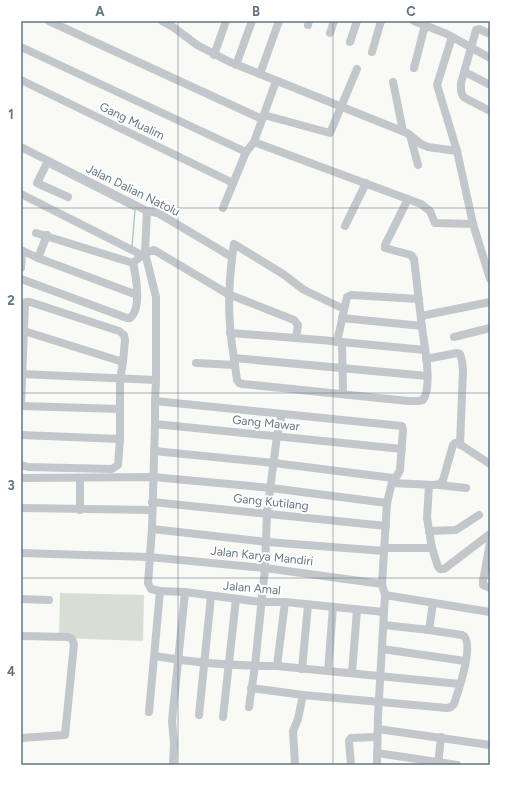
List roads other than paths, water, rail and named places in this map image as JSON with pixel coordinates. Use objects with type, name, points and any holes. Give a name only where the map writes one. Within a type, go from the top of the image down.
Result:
[{"type":"street","points":[[49,21],[263,117],[329,133],[331,132],[340,106],[357,69]]},
{"type":"street","points":[[162,21],[173,27],[197,45],[236,65],[406,133],[421,144],[428,147],[456,151]]},
{"type":"street","points":[[214,55],[226,21]]},
{"type":"street","points":[[236,65],[252,21]]},
{"type":"street","points":[[260,74],[279,21]]},
{"type":"street","points":[[330,34],[334,21]]},
{"type":"street","points":[[350,42],[357,21]]},
{"type":"street","points":[[372,52],[381,21]]},
{"type":"street","points":[[414,21],[452,37],[490,58]]},
{"type":"street","points":[[414,68],[425,26]]},
{"type":"street","points":[[490,34],[476,29],[460,90],[462,96],[490,111]]},
{"type":"street","points":[[452,37],[437,85],[456,151],[473,224],[487,262],[490,279]]},
{"type":"street","points":[[21,47],[246,152]]},
{"type":"street","points":[[465,72],[490,84]]},
{"type":"street","name":"Gang Mualim","points":[[21,80],[233,183]]},
{"type":"street","points":[[223,208],[246,152],[254,142],[276,81]]},
{"type":"street","points":[[393,82],[406,133],[418,165]]},
{"type":"street","points":[[254,142],[422,204],[429,210],[435,222],[473,224]]},
{"type":"street","name":"Jalan Dalian Natolu","points":[[21,147],[147,211],[158,213],[232,257]]},
{"type":"street","points":[[48,161],[37,182],[68,198]]},
{"type":"street","points":[[345,226],[366,183]]},
{"type":"street","points":[[21,194],[143,254]]},
{"type":"street","points":[[344,309],[304,290],[283,274],[234,244],[228,294],[230,333],[237,380],[240,384],[408,401],[421,400],[426,394],[426,354],[413,256],[385,248],[384,245],[408,199]]},
{"type":"street","points":[[147,211],[143,254],[156,297],[156,380],[158,401],[155,424],[152,528],[148,585],[151,589],[160,591],[149,712]]},
{"type":"street","points":[[36,232],[133,263]]},
{"type":"street","points":[[38,258],[47,235]]},
{"type":"street","points":[[133,263],[143,254],[154,250],[228,294],[294,320],[298,325],[296,338]]},
{"type":"street","points":[[21,268],[22,251],[137,295]]},
{"type":"street","points":[[21,279],[127,318],[132,317],[135,311],[137,295],[137,280],[133,263]]},
{"type":"street","points":[[343,394],[343,368],[340,342],[342,318],[348,297],[355,294],[419,299]]},
{"type":"street","points":[[21,465],[28,467],[113,468],[117,466],[120,439],[120,409],[120,379],[125,340],[123,334],[29,301],[25,304],[21,405],[120,409]]},
{"type":"street","points":[[422,316],[490,302]]},
{"type":"street","points":[[342,318],[422,326]]},
{"type":"street","points":[[454,337],[490,328]]},
{"type":"street","points":[[24,331],[123,362]]},
{"type":"street","points":[[230,333],[340,342],[426,354],[460,354],[463,371],[460,445]]},
{"type":"street","points":[[196,364],[235,361],[343,368],[427,376]]},
{"type":"street","points":[[22,374],[156,380]]},
{"type":"street","points":[[158,401],[401,425],[403,428],[400,472],[393,481],[387,503],[382,584],[385,595],[377,733],[377,765]]},
{"type":"street","points":[[249,707],[255,666],[265,568],[267,513],[277,436],[282,414]]},
{"type":"street","name":"Gang Mawar","points":[[155,424],[402,448]]},
{"type":"street","points":[[21,435],[120,439]]},
{"type":"street","points":[[439,485],[443,480],[453,445],[458,443],[490,464]]},
{"type":"street","points":[[154,451],[274,463],[393,481],[466,488]]},
{"type":"street","points":[[21,478],[153,477],[271,488],[387,503]]},
{"type":"street","points":[[80,478],[80,510]]},
{"type":"street","points":[[429,485],[427,518],[432,548],[440,569],[444,569],[490,534]]},
{"type":"street","name":"Gang Kutilang","points":[[23,508],[80,510],[152,506],[267,513],[386,526]]},
{"type":"street","points":[[429,531],[456,530],[479,515]]},
{"type":"street","points":[[152,528],[267,542],[384,550],[432,548]]},
{"type":"street","points":[[490,543],[483,581],[484,585],[490,588]]},
{"type":"street","name":"Jalan Karya Mandiri","points":[[21,553],[149,557],[265,568],[382,584]]},
{"type":"street","name":"Jalan Amal","points":[[160,591],[185,592],[261,602],[285,602],[384,612]]},
{"type":"street","points":[[173,765],[174,743],[172,721],[185,592]]},
{"type":"street","points":[[385,595],[490,612]]},
{"type":"street","points":[[199,715],[211,596]]},
{"type":"street","points":[[21,598],[49,600]]},
{"type":"street","points":[[223,717],[236,599]]},
{"type":"street","points":[[277,666],[285,602]]},
{"type":"street","points":[[429,630],[433,603]]},
{"type":"street","points":[[302,669],[308,605]]},
{"type":"street","points":[[328,671],[333,607]]},
{"type":"street","points":[[352,674],[357,610]]},
{"type":"street","points":[[251,688],[303,695],[447,708],[451,707],[454,704],[466,662],[468,644],[465,636],[384,625]]},
{"type":"street","points":[[21,636],[68,637],[72,639],[74,644],[65,735],[21,738]]},
{"type":"street","points":[[382,649],[466,662]]},
{"type":"street","points":[[155,656],[205,663],[277,666],[460,684]]},
{"type":"street","points":[[295,765],[293,731],[298,719],[303,695]]},
{"type":"street","points":[[351,765],[349,741],[351,738],[377,733],[441,737],[490,745]]},
{"type":"street","points":[[438,764],[441,737]]},
{"type":"street","points":[[377,753],[438,764],[457,765]]},
{"type":"waterway","points":[[50,167],[135,210],[132,247]]}]
